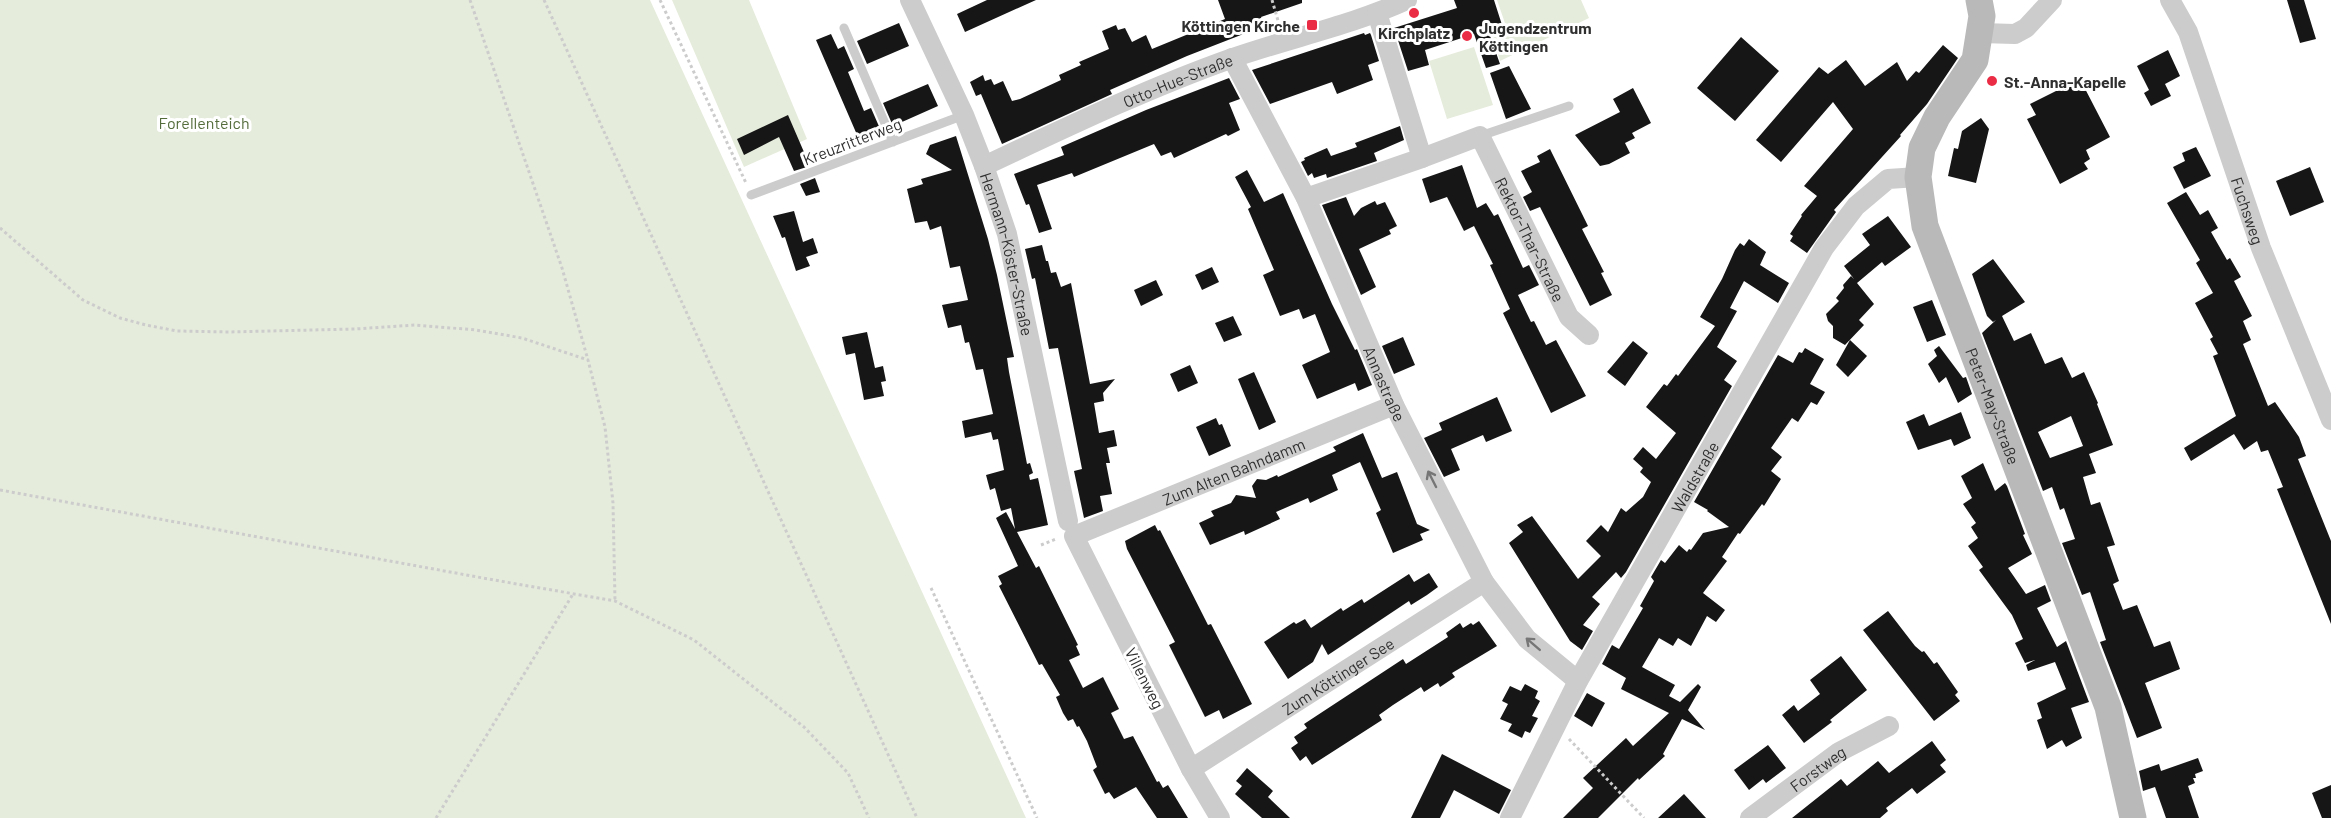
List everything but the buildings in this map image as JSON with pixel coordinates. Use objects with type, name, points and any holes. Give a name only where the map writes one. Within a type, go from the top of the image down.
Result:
[{"type":"main road","name":"Peter-May-Straße","points":[[1979,0],[1982,15],[1975,60],[1937,117],[1923,148],[1918,177],[1925,226],[2108,707],[2133,818]]},
{"type":"street","name":"Hermann-Köster-Straße","points":[[910,0],[964,115],[984,166],[1006,234],[1071,529]]},
{"type":"street","points":[[1407,0],[1377,13],[1422,158]]},
{"type":"street","points":[[1980,33],[2015,34],[2026,28],[2052,0]]},
{"type":"street","name":"Fuchsweg","points":[[2170,0],[2188,32],[2260,248],[2331,420]]},
{"type":"street","name":"Otto-Hue-Straße","points":[[984,166],[1142,92],[1232,58],[1377,13]]},
{"type":"street","name":"Annastraße","points":[[1232,58],[1306,198],[1394,405],[1484,582],[1527,639],[1578,681]]},
{"type":"street","points":[[1306,198],[1480,136]]},
{"type":"street","name":"Rektor-Thar-Straße","points":[[1480,136],[1569,317],[1589,335]]},
{"type":"street","name":"Waldstraße","points":[[1510,818],[1578,681],[1824,248],[1856,206],[1888,179],[1918,177]]},
{"type":"street","name":"Zum Alten Bahndamm","points":[[1071,529],[1394,405]]},
{"type":"street","name":"Villenweg","points":[[1071,529],[1191,769],[1220,818]]},
{"type":"street","name":"Zum Köttinger See","points":[[1191,769],[1484,582]]},
{"type":"street","name":"Forstweg","points":[[1750,818],[1839,752],[1889,726]]},
{"type":"lane","points":[[844,28],[893,142]]},
{"type":"lane","points":[[1480,136],[1569,106]]},
{"type":"lane","name":"Kreuzritterweg","points":[[751,195],[964,115]]},
{"type":"path","points":[[470,0],[562,268],[605,427],[613,502],[615,601]]},
{"type":"path","points":[[544,0],[916,818]]},
{"type":"path","points":[[660,0],[751,195]]},
{"type":"path","points":[[1272,0],[1285,43]]},
{"type":"path","points":[[0,228],[83,300],[120,318],[146,325],[177,331],[229,332],[415,325],[476,330],[522,338],[588,360]]},
{"type":"path","points":[[0,490],[615,601],[694,640],[804,727],[848,773],[870,818]]},
{"type":"path","points":[[931,588],[1037,818]]},
{"type":"path","points":[[436,818],[573,594]]},
{"type":"path","points":[[1556,725],[1644,818]]},
{"type":"green space","name":"Forellenteich","points":[[0,0],[650,0],[1026,818],[0,818]]},
{"type":"green space","points":[[672,0],[749,0],[807,139],[744,167]]},
{"type":"green space","points":[[1497,0],[1581,0],[1589,18],[1500,61],[1493,38],[1507,29]]},
{"type":"green space","points":[[1474,47],[1493,105],[1447,119],[1429,61]]},
{"type":"place","name":"Kirchplatz","points":[[1414,13]]},
{"type":"place","name":"Köttingen Kirche","points":[[1312,25]]},
{"type":"place","name":"Jugendzentrum Köttingen","points":[[1467,36]]},
{"type":"place","name":"St.-Anna-Kapelle","points":[[1992,81]]}]
